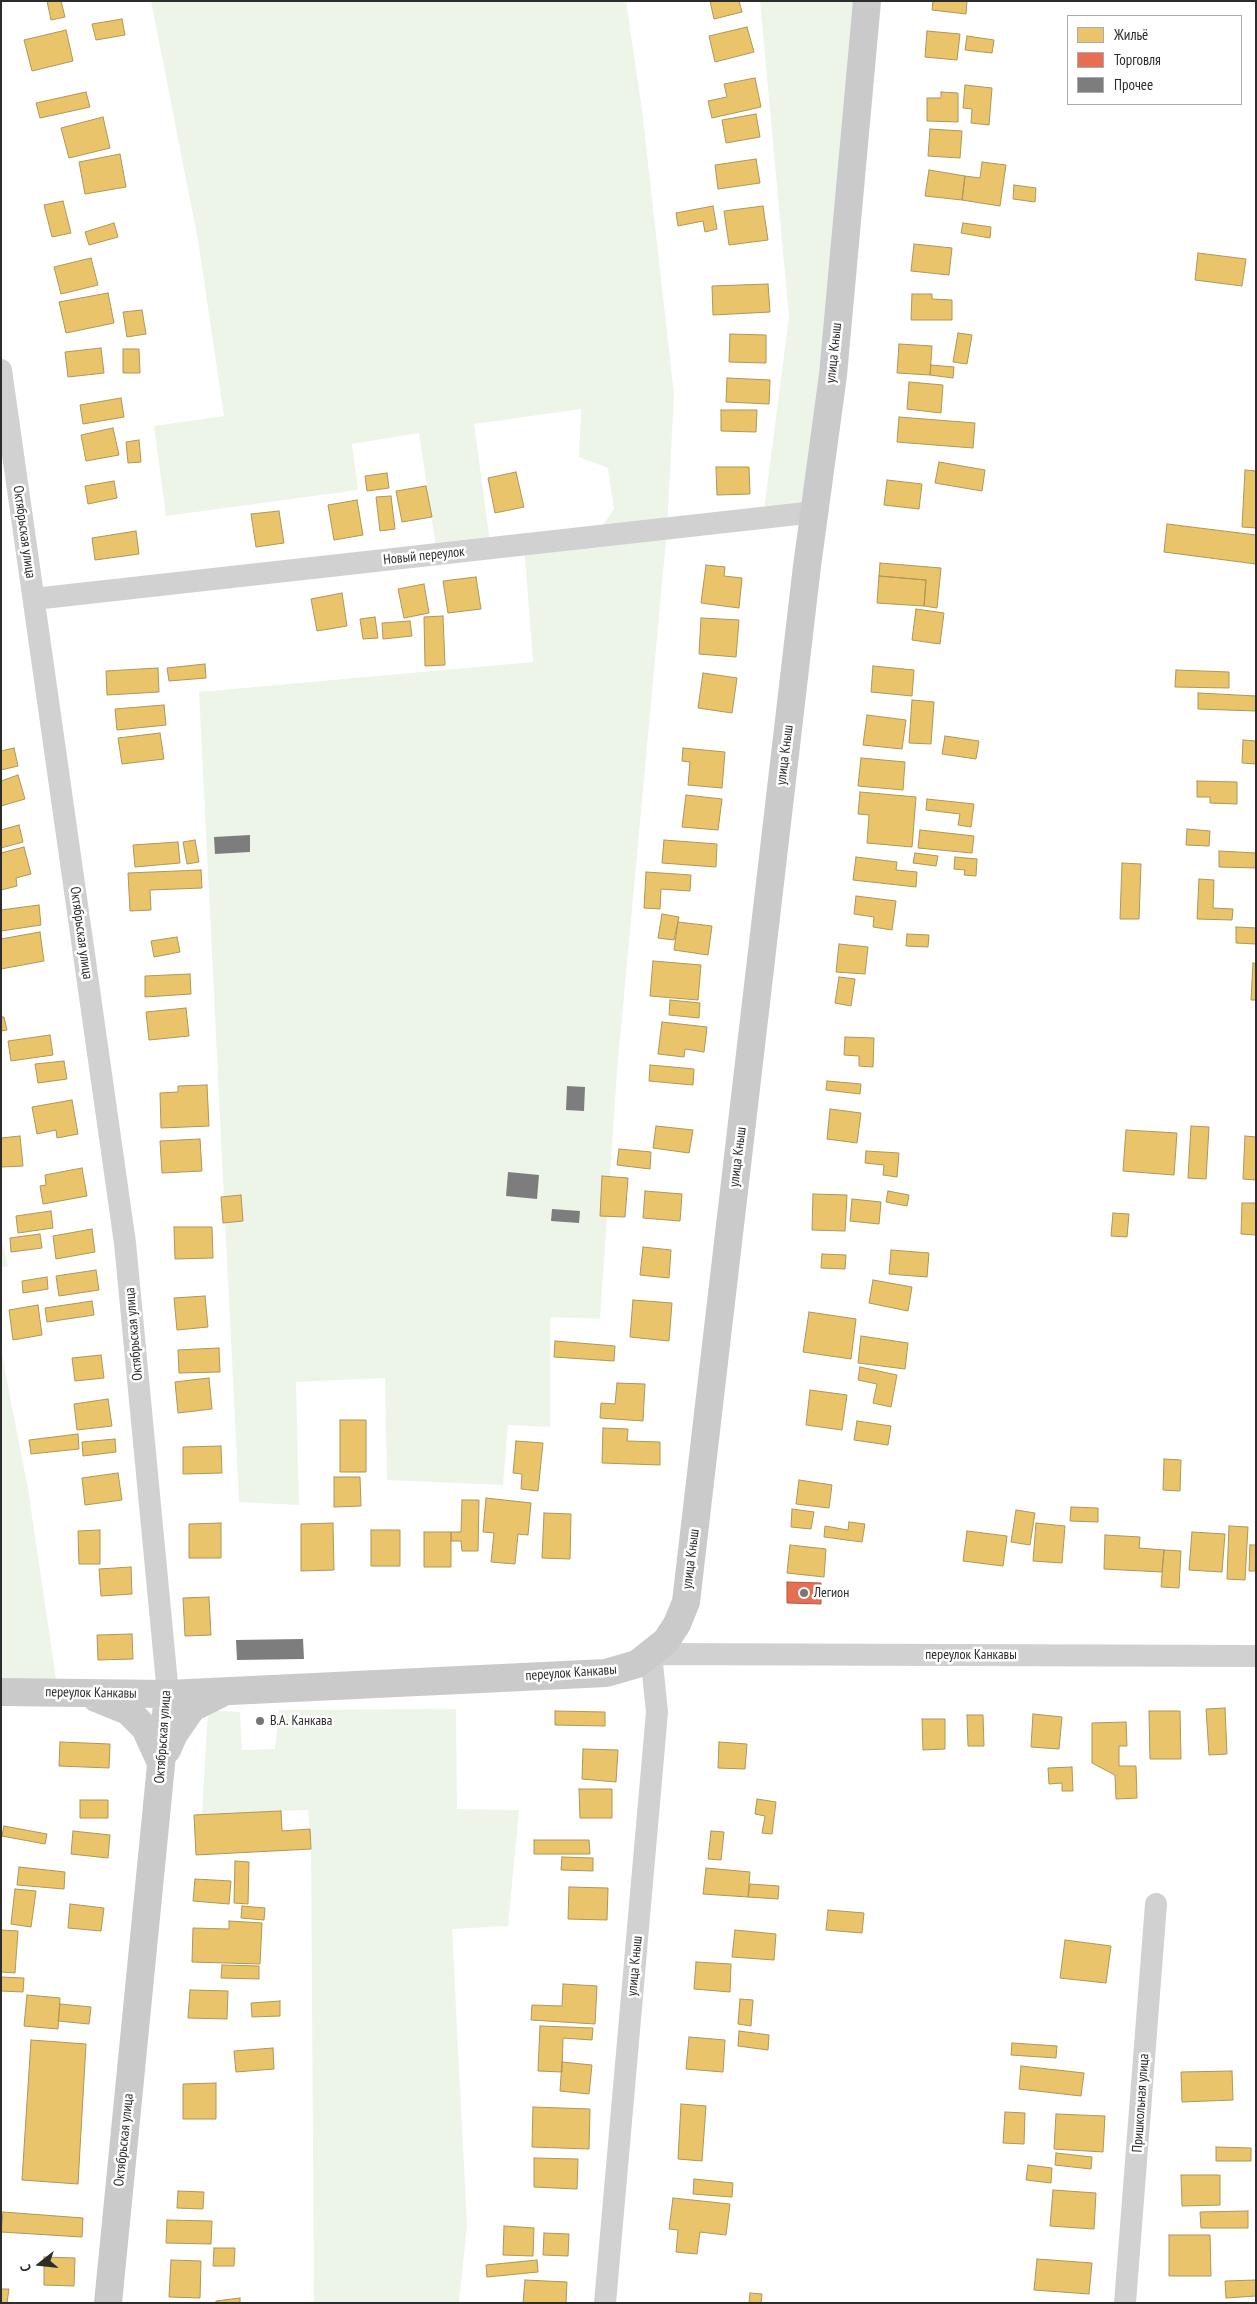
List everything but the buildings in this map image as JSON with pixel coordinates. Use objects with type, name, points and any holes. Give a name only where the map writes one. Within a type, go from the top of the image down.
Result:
[{"type":"street","name":"улица Кныш","points":[[605,2303],[657,1712],[651,1654],[672,1633],[686,1602],[815,512],[833,375],[867,1]]},
{"type":"street","name":"Октябрьская улица","points":[[1,370],[125,1243],[168,1694],[108,2303]]},
{"type":"street","name":"Новый переулок","points":[[34,599],[815,512]]},
{"type":"street","name":"переулок Канкавы","points":[[1,1692],[168,1694],[606,1673],[630,1668],[651,1654],[1256,1656]]},
{"type":"street","points":[[161,1763],[174,1734],[192,1708],[227,1690]]},
{"type":"street","points":[[85,1693],[128,1711],[145,1728],[161,1763]]},
{"type":"street","name":"Пришкольная улица","points":[[1125,2303],[1156,1904]]},
{"type":"shaded area","points":[[151,1],[626,1],[642,110],[674,395],[667,529],[617,1072],[600,1319],[550,1317],[550,1427],[508,1425],[503,1485],[387,1480],[385,1378],[296,1382],[299,1505],[239,1502],[199,692],[533,662],[524,545],[595,537],[614,509],[608,468],[579,457],[581,409],[474,424],[491,549],[437,555],[419,433],[352,444],[358,490],[166,516],[154,426],[224,416],[198,240]]},
{"type":"shaded area","points":[[760,1],[867,1],[815,512],[763,518],[789,317]]},
{"type":"shaded area","points":[[1,1238],[8,1266],[1,1268]]},
{"type":"shaded area","points":[[1,1350],[28,1489],[58,1693],[1,1692]]},
{"type":"shaded area","points":[[456,1709],[457,1809],[519,1810],[508,1926],[452,1929],[467,2225],[459,2303],[314,2303],[311,1849],[308,1810],[202,1814],[208,1710],[240,1712],[242,1750],[275,1749],[279,1710]]},
{"type":"place","name":"Легион","points":[[804,1593]]},
{"type":"place","name":"В.А. Канкава","points":[[260,1721]]}]
